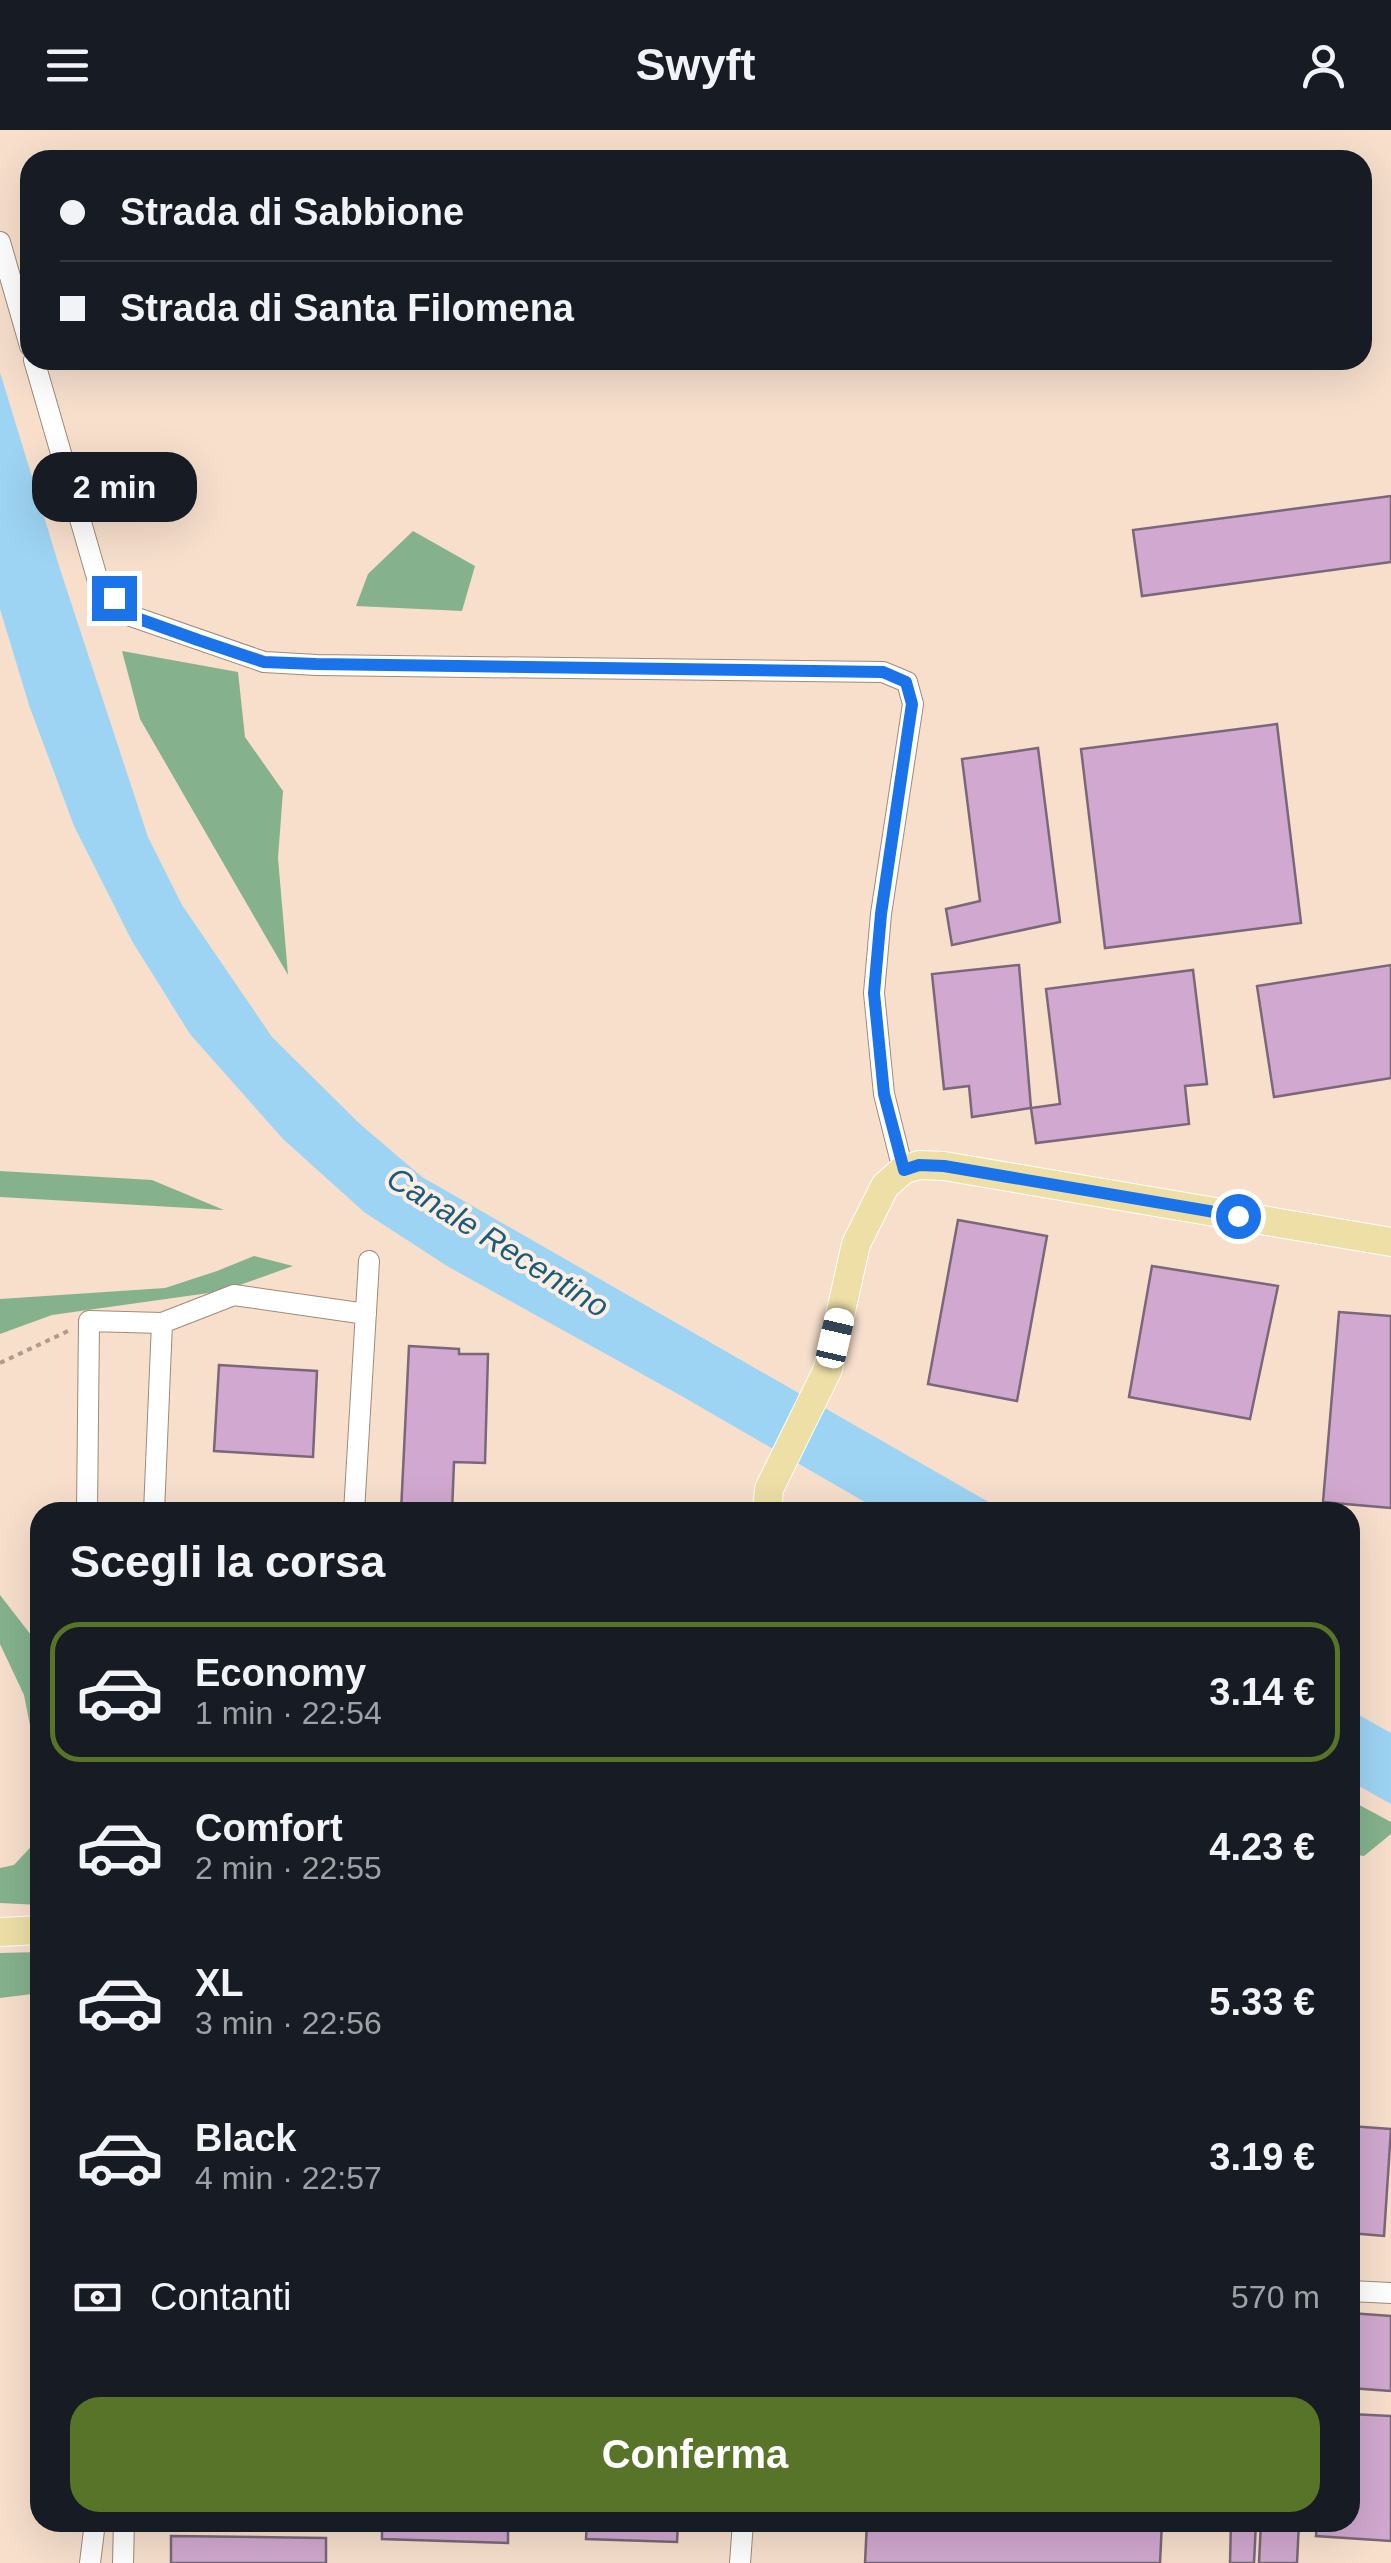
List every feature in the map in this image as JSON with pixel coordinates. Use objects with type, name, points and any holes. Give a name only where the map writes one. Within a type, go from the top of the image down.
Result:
[{"type":"main road","points":[[768,1502],[769,1488],[828,1369],[856,1244],[885,1186],[904,1170],[919,1165],[944,1166],[1391,1242]]},
{"type":"main road","points":[[0,1932],[30,1930]]},
{"type":"street","points":[[0,242],[20,311]]},
{"type":"street","points":[[37,370],[98,581],[131,616],[166,630],[264,662],[883,672],[906,682],[912,704],[881,914],[874,993],[884,1094],[904,1170]]},
{"type":"street","points":[[355,1502],[368,1261]]},
{"type":"street","points":[[87,1502],[89,1321],[162,1323],[234,1295],[366,1314]]},
{"type":"street","points":[[154,1502],[162,1323]]},
{"type":"street","points":[[1360,2290],[1391,2292]]},
{"type":"street","points":[[90,2563],[94,2532]]},
{"type":"street","points":[[123,2563],[124,2532]]},
{"type":"street","points":[[740,2563],[742,2532]]},
{"type":"path","points":[[0,1363],[89,1321]]},
{"type":"green space","points":[[413,531],[475,566],[462,611],[356,606],[368,574]]},
{"type":"green space","points":[[122,651],[238,672],[245,737],[283,791],[278,858],[288,975],[140,719]]},
{"type":"green space","points":[[0,1171],[152,1180],[224,1210],[0,1197]]},
{"type":"green space","points":[[254,1256],[293,1266],[223,1291],[52,1315],[0,1334],[0,1299],[165,1288]]},
{"type":"green space","points":[[0,1595],[30,1634],[30,1725],[24,1695],[0,1644]]},
{"type":"green space","points":[[1360,1805],[1391,1822],[1391,1834],[1360,1855]]},
{"type":"green space","points":[[30,1848],[30,1904],[0,1903],[0,1868],[14,1865]]},
{"type":"green space","points":[[30,1952],[30,1994],[0,1998],[0,1953]]},
{"type":"water","name":"Canale Recentino","points":[[0,372],[148,837],[182,905],[272,1037],[360,1124],[422,1177],[989,1502],[865,1502],[447,1266],[364,1212],[283,1139],[190,1034],[132,941],[74,826],[29,705],[0,609]]},
{"type":"water","points":[[1360,1716],[1391,1733],[1391,1804],[1360,1787]]},
{"type":"building","points":[[1391,496],[1391,562],[1142,596],[1133,530]]},
{"type":"building","points":[[1277,724],[1301,923],[1105,948],[1081,749]]},
{"type":"building","points":[[1038,748],[1060,922],[952,945],[946,909],[980,901],[962,759]]},
{"type":"building","points":[[1019,965],[1031,1108],[972,1117],[969,1086],[944,1089],[932,974]]},
{"type":"building","points":[[1391,965],[1391,1078],[1274,1097],[1257,986]]},
{"type":"building","points":[[1193,970],[1207,1084],[1185,1086],[1189,1124],[1036,1143],[1031,1108],[1060,1104],[1046,989]]},
{"type":"building","points":[[958,1220],[1047,1236],[1017,1401],[928,1384]]},
{"type":"building","points":[[1152,1266],[1278,1286],[1250,1419],[1129,1397]]},
{"type":"building","points":[[1339,1312],[1391,1316],[1391,1508],[1360,1505],[1360,1502],[1323,1502]]},
{"type":"building","points":[[409,1346],[488,1354],[485,1463],[454,1462],[452,1502],[401,1502]]},
{"type":"building","points":[[219,1365],[317,1371],[313,1457],[214,1451]]},
{"type":"building","points":[[1360,2127],[1391,2129],[1384,2236],[1360,2234]]},
{"type":"building","points":[[1360,2314],[1391,2316],[1391,2391],[1360,2389]]},
{"type":"building","points":[[1360,2414],[1391,2416],[1391,2541],[1316,2536],[1316,2532],[1360,2532]]},
{"type":"building","points":[[382,2532],[508,2532],[508,2543],[382,2539]]},
{"type":"building","points":[[586,2532],[678,2532],[677,2542],[586,2539]]},
{"type":"building","points":[[867,2532],[1162,2532],[1160,2563],[865,2563]]},
{"type":"building","points":[[1231,2532],[1256,2532],[1254,2563],[1230,2563]]},
{"type":"building","points":[[1261,2532],[1299,2532],[1297,2563],[1259,2563]]},
{"type":"building","points":[[171,2536],[326,2538],[326,2563],[171,2563]]},
{"type":"route","points":[[114,598],[131,616],[264,662],[883,672],[906,682],[912,704],[881,914],[874,993],[884,1094],[904,1170],[919,1165],[944,1166],[1238,1216]]}]
